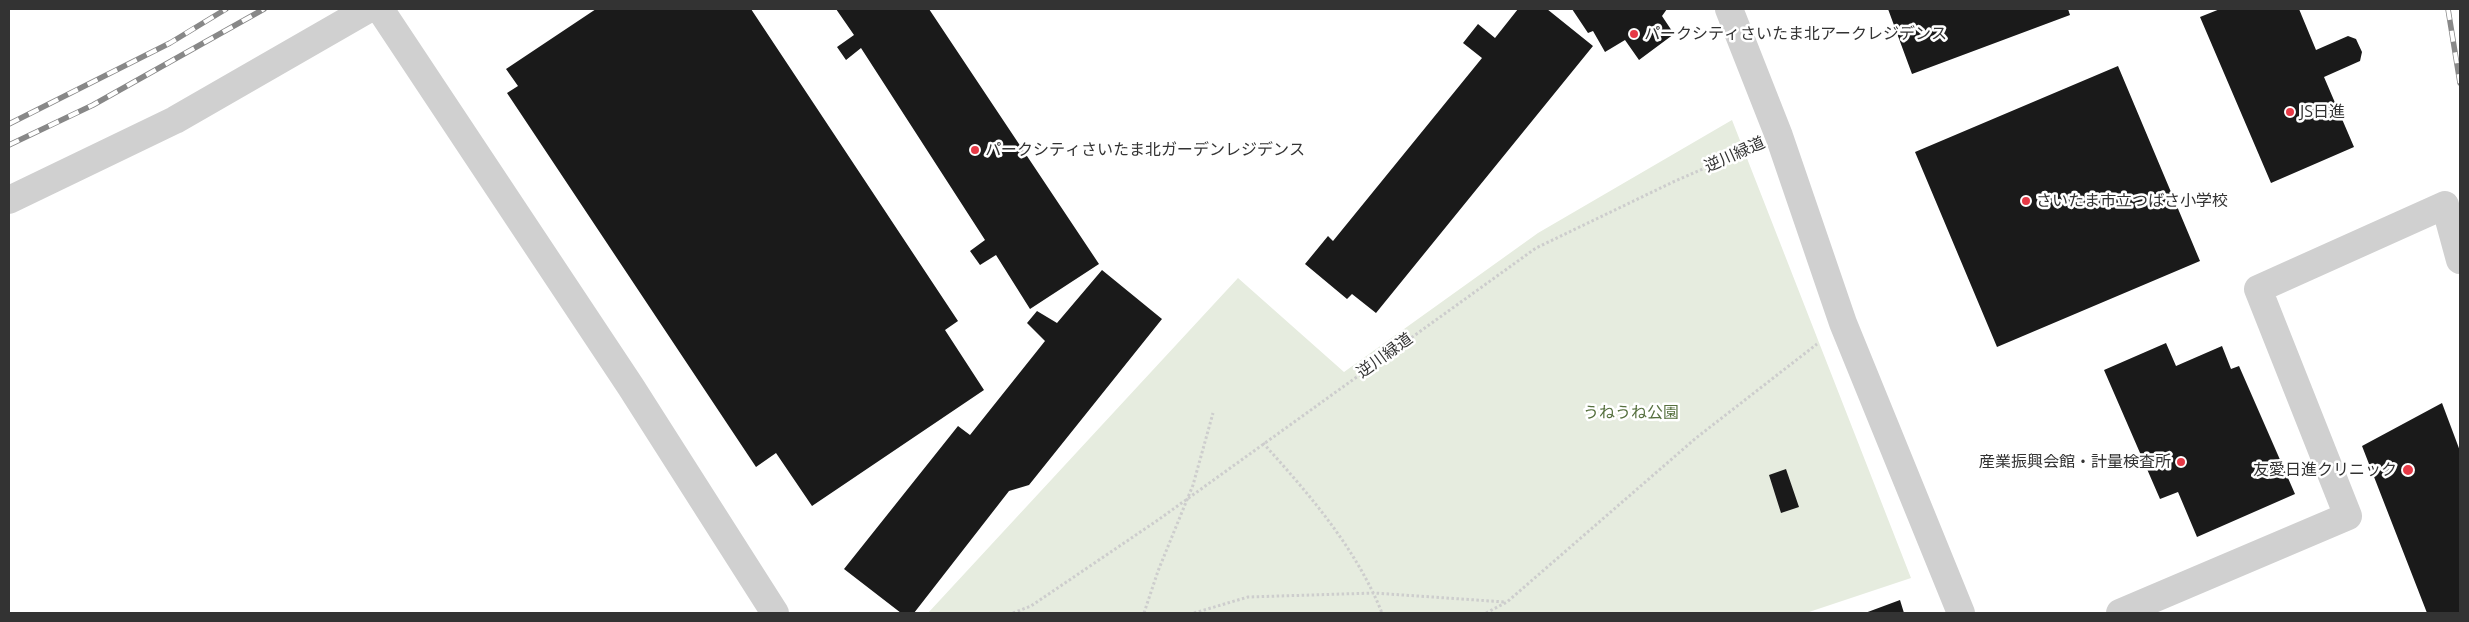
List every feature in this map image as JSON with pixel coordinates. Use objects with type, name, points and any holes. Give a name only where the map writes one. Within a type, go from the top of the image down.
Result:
[{"type":"street","points":[[9,200],[175,120],[368,9]]},
{"type":"street","points":[[380,9],[631,387],[775,613]]},
{"type":"street","points":[[1729,9],[1779,136],[1843,324],[1961,613]]},
{"type":"street","points":[[2120,613],[2348,516],[2258,289],[2445,205],[2460,260]]},
{"type":"path","name":"逆川緑道","points":[[1012,613],[1031,606],[1188,498],[1536,248],[1673,182],[1779,136]]},
{"type":"path","points":[[1486,613],[1507,602],[1696,438],[1843,324]]},
{"type":"path","points":[[1144,613],[1158,571],[1188,498],[1213,413]]},
{"type":"path","points":[[1263,443],[1314,502],[1353,556],[1374,593],[1382,613]]},
{"type":"path","points":[[1194,613],[1248,597],[1374,593],[1507,602]]},
{"type":"green space","name":"うねうね公園","points":[[1732,120],[1911,578],[1806,613],[928,613],[1238,278],[1344,372],[1538,233]]},
{"type":"building","points":[[596,9],[751,9],[958,321],[945,330],[984,390],[812,506],[776,453],[756,467],[507,93],[518,86],[506,69]]},
{"type":"building","name":"パークシティさいたま北ガーデンレジデンス","points":[[836,9],[929,9],[1099,264],[1030,309],[996,255],[980,265],[970,251],[985,240],[861,48],[846,60],[837,47],[854,35]]},
{"type":"building","points":[[1518,9],[1547,9],[1593,46],[1376,313],[1352,294],[1347,299],[1305,264],[1328,236],[1333,241],[1482,58],[1463,43],[1478,24],[1495,38]]},
{"type":"building","name":"パークシティさいたま北アークレジデンス","points":[[1572,9],[1667,9],[1662,16],[1674,34],[1639,60],[1625,40],[1605,52],[1593,31],[1588,33]]},
{"type":"building","points":[[1888,9],[2068,9],[2070,15],[1912,74]]},
{"type":"building","name":"JS日進","points":[[2220,9],[2299,9],[2316,50],[2348,36],[2356,39],[2362,52],[2360,61],[2324,77],[2354,147],[2271,183],[2200,17]]},
{"type":"building","points":[[2118,66],[2200,261],[1997,347],[1915,152]]},
{"type":"building","points":[[1102,270],[1162,319],[1029,485],[1009,491],[914,613],[901,613],[844,569],[958,426],[970,435],[1045,341],[1027,323],[1037,311],[1057,323]]},
{"type":"building","points":[[2166,343],[2176,366],[2222,346],[2231,369],[2239,366],[2295,494],[2197,537],[2178,492],[2160,499],[2104,370]]},
{"type":"building","points":[[2442,403],[2460,451],[2460,613],[2427,613],[2362,446]]},
{"type":"building","points":[[1786,469],[1799,507],[1781,513],[1769,475]]},
{"type":"building","points":[[1900,600],[1904,613],[1865,613]]},
{"type":"railway","points":[[9,124],[170,43],[226,9]]},
{"type":"railway","points":[[9,145],[93,105],[264,9]]},
{"type":"railway","points":[[2448,9],[2460,83]]},
{"type":"place","name":"パークシティさいたま北アークレジデンス","points":[[1634,34]]},
{"type":"place","name":"JS日進","points":[[2290,112]]},
{"type":"place","name":"パークシティさいたま北ガーデンレジデンス","points":[[975,150]]},
{"type":"place","name":"さいたま市立つばさ小学校","points":[[2026,201]]},
{"type":"place","name":"産業振興会館・計量検査所","points":[[2181,462]]},
{"type":"place","name":"友愛日進クリニック","points":[[2408,470]]}]
